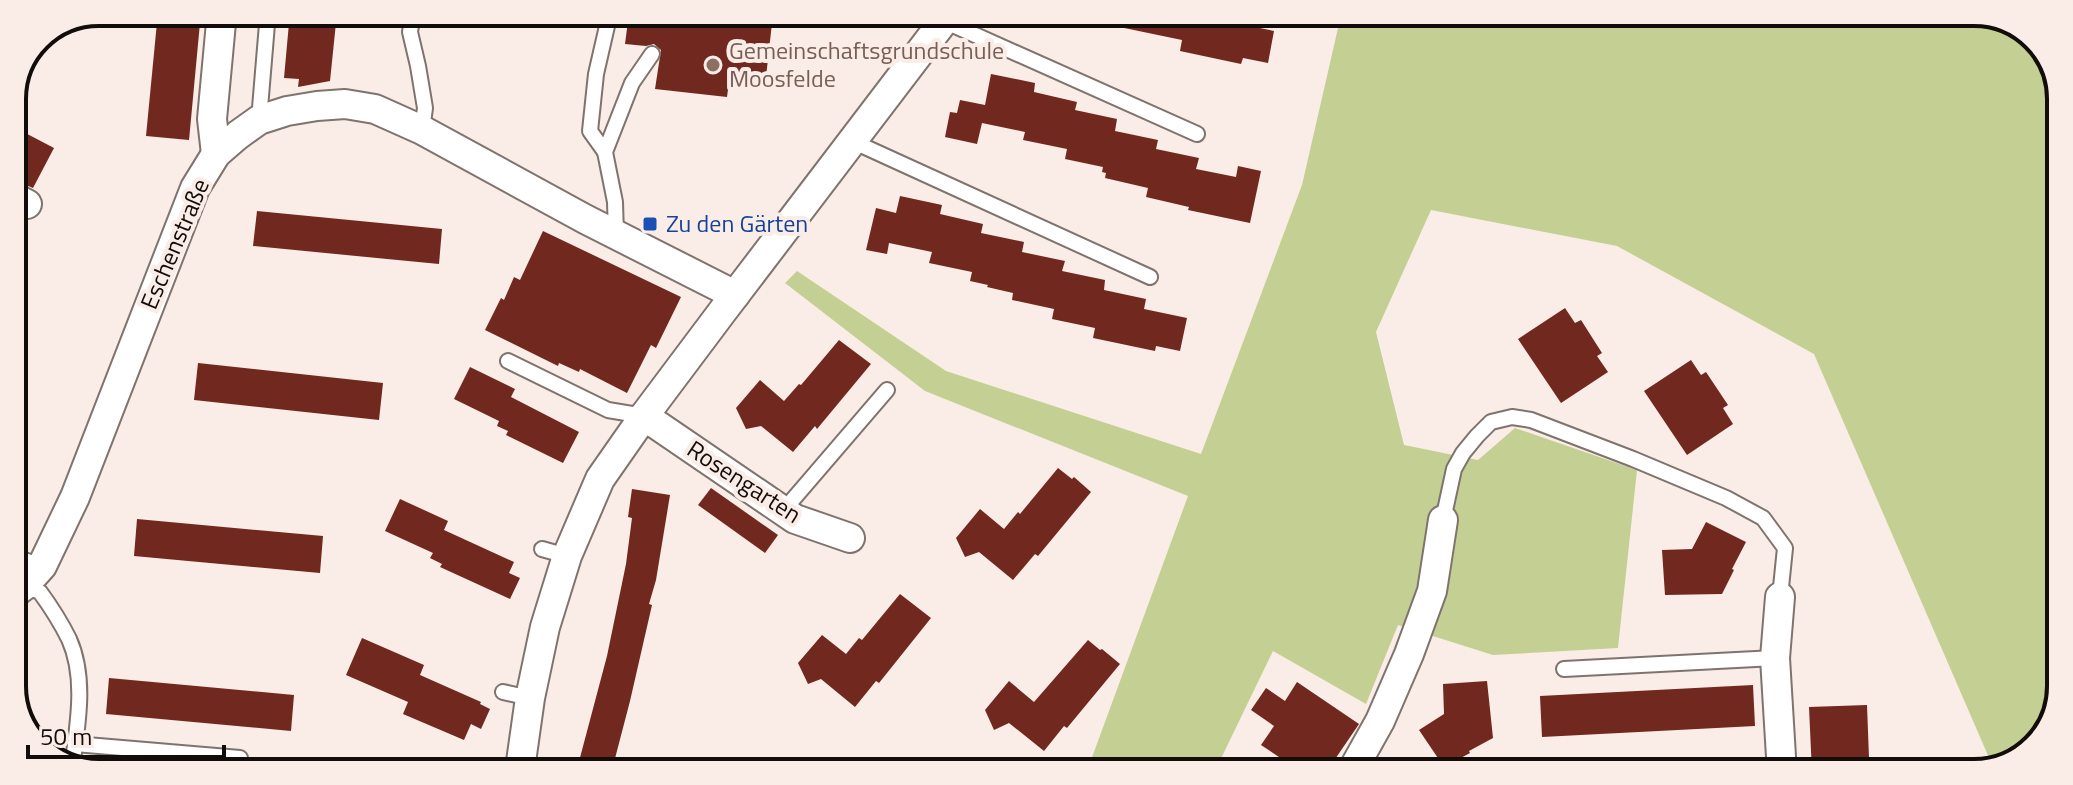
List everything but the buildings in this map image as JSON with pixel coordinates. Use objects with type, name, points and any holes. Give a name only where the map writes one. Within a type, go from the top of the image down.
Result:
[{"type":"street","points":[[216,154],[212,119],[221,26]]},
{"type":"street","points":[[520,759],[517,695],[545,627],[555,553],[600,479],[644,416],[939,26]]},
{"type":"street","name":"Eschenstraße","points":[[26,582],[75,497],[195,188],[216,154],[259,120],[302,109],[345,104],[375,109],[422,130],[616,235],[735,295]]},
{"type":"street","name":"Rosengarten","points":[[644,416],[795,519],[850,538]]},
{"type":"street","points":[[1358,759],[1386,707],[1432,591],[1443,520]]},
{"type":"street","points":[[1780,597],[1775,658],[1781,759]]},
{"type":"lane","points":[[259,120],[267,26]]},
{"type":"lane","points":[[411,26],[425,108],[422,130]]},
{"type":"lane","points":[[607,26],[596,74],[590,131],[605,152],[615,202],[616,235]]},
{"type":"lane","points":[[965,26],[1197,134]]},
{"type":"lane","points":[[605,152],[632,83],[652,54]]},
{"type":"lane","points":[[852,141],[1150,277]]},
{"type":"lane","points":[[508,361],[608,410],[644,416]]},
{"type":"lane","points":[[783,511],[887,390]]},
{"type":"lane","points":[[1443,520],[1454,469],[1477,436],[1491,422],[1512,417],[1531,420],[1726,498],[1763,518],[1785,548],[1780,597]]},
{"type":"lane","points":[[26,582],[40,592],[70,642],[78,672],[74,754]]},
{"type":"lane","points":[[1564,669],[1775,658]]},
{"type":"lane","points":[[75,744],[240,758]]},
{"type":"green space","points":[[1338,26],[1974,26],[1997,30],[2018,41],[2037,63],[2047,95],[2047,686],[2043,709],[2032,730],[2014,747],[1989,757],[1814,354],[1617,246],[1431,210],[1376,332],[1404,445],[1478,460],[1515,428],[1637,470],[1618,648],[1493,655],[1398,625],[1366,704],[1273,651],[1221,759],[1091,759],[1188,496],[925,391],[785,283],[797,271],[946,371],[1201,454],[1302,185]]},
{"type":"place","name":"Gemeinschaftsgrundschule Moosfelde","points":[[713,65]]},
{"type":"place","name":"Zu den Gärten","points":[[650,224]]}]
